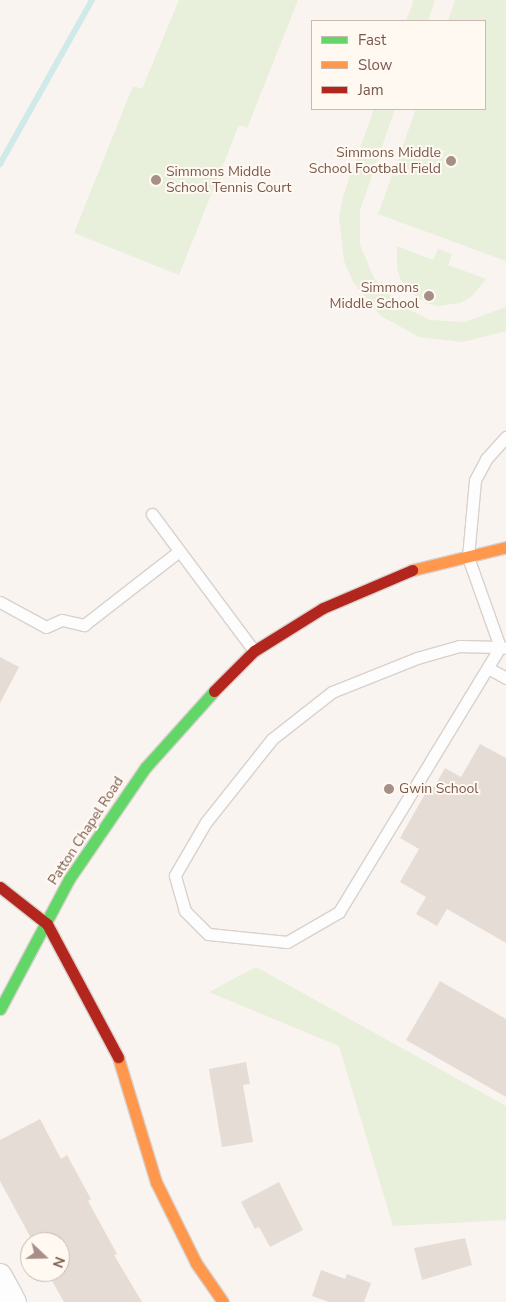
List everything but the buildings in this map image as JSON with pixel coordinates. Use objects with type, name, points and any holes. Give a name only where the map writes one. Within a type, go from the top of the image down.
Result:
[{"type":"street","name":"Patton Chapel Road","points":[[0,1009],[69,879],[145,768],[194,713],[254,651],[323,608],[404,572],[506,547]]},
{"type":"street","points":[[0,887],[46,924],[119,1058],[156,1182],[173,1223],[222,1302]]},
{"type":"lane","points":[[503,648],[468,557],[475,480],[486,459],[506,437]]},
{"type":"lane","points":[[152,514],[254,651]]},
{"type":"lane","points":[[0,602],[46,627],[62,620],[84,625],[179,550]]},
{"type":"lane","points":[[459,646],[503,648],[488,668],[339,912],[287,942],[208,934],[185,911],[175,875],[206,822],[272,739],[332,692],[416,658],[459,646]]},
{"type":"lane","points":[[488,668],[506,678]]},
{"type":"green space","name":"Simmons Middle School Tennis Court","points":[[179,0],[298,0],[247,128],[239,125],[179,275],[74,233],[133,86],[142,89]]},
{"type":"green space","points":[[414,0],[435,0],[428,20],[406,20]]},
{"type":"green space","name":"Simmons Middle School Football Field","points":[[455,0],[506,0],[506,261],[378,214],[416,110],[486,110],[486,20],[448,20]]},
{"type":"green space","points":[[374,110],[395,110],[360,210],[360,245],[374,278],[398,304],[430,320],[465,322],[506,307],[506,331],[463,342],[419,337],[381,316],[353,282],[344,261],[339,217],[343,196]]},
{"type":"green space","points":[[397,246],[433,260],[438,249],[452,254],[448,265],[486,279],[471,297],[460,303],[437,306],[426,303],[407,290],[401,280],[397,269]]},
{"type":"green space","points":[[256,967],[506,1106],[506,1220],[393,1226],[339,1046],[209,992]]},
{"type":"waterway","points":[[0,164],[92,0]]},
{"type":"traffic: fast","points":[[0,1009],[69,879],[145,768],[214,691]]},
{"type":"traffic: slow","points":[[412,570],[506,547]]},
{"type":"traffic: slow","points":[[118,1057],[156,1182],[196,1263],[223,1302]]},
{"type":"traffic: jam","points":[[214,691],[254,651],[323,608],[412,570]]},
{"type":"traffic: jam","points":[[0,887],[47,924],[118,1057]]},
{"type":"place","name":"Simmons Middle School Football Field","points":[[451,161]]},
{"type":"place","name":"Simmons Middle School Tennis Court","points":[[156,180]]},
{"type":"place","name":"Simmons Middle School","points":[[429,296]]},
{"type":"place","name":"Gwin School","points":[[389,789]]}]
